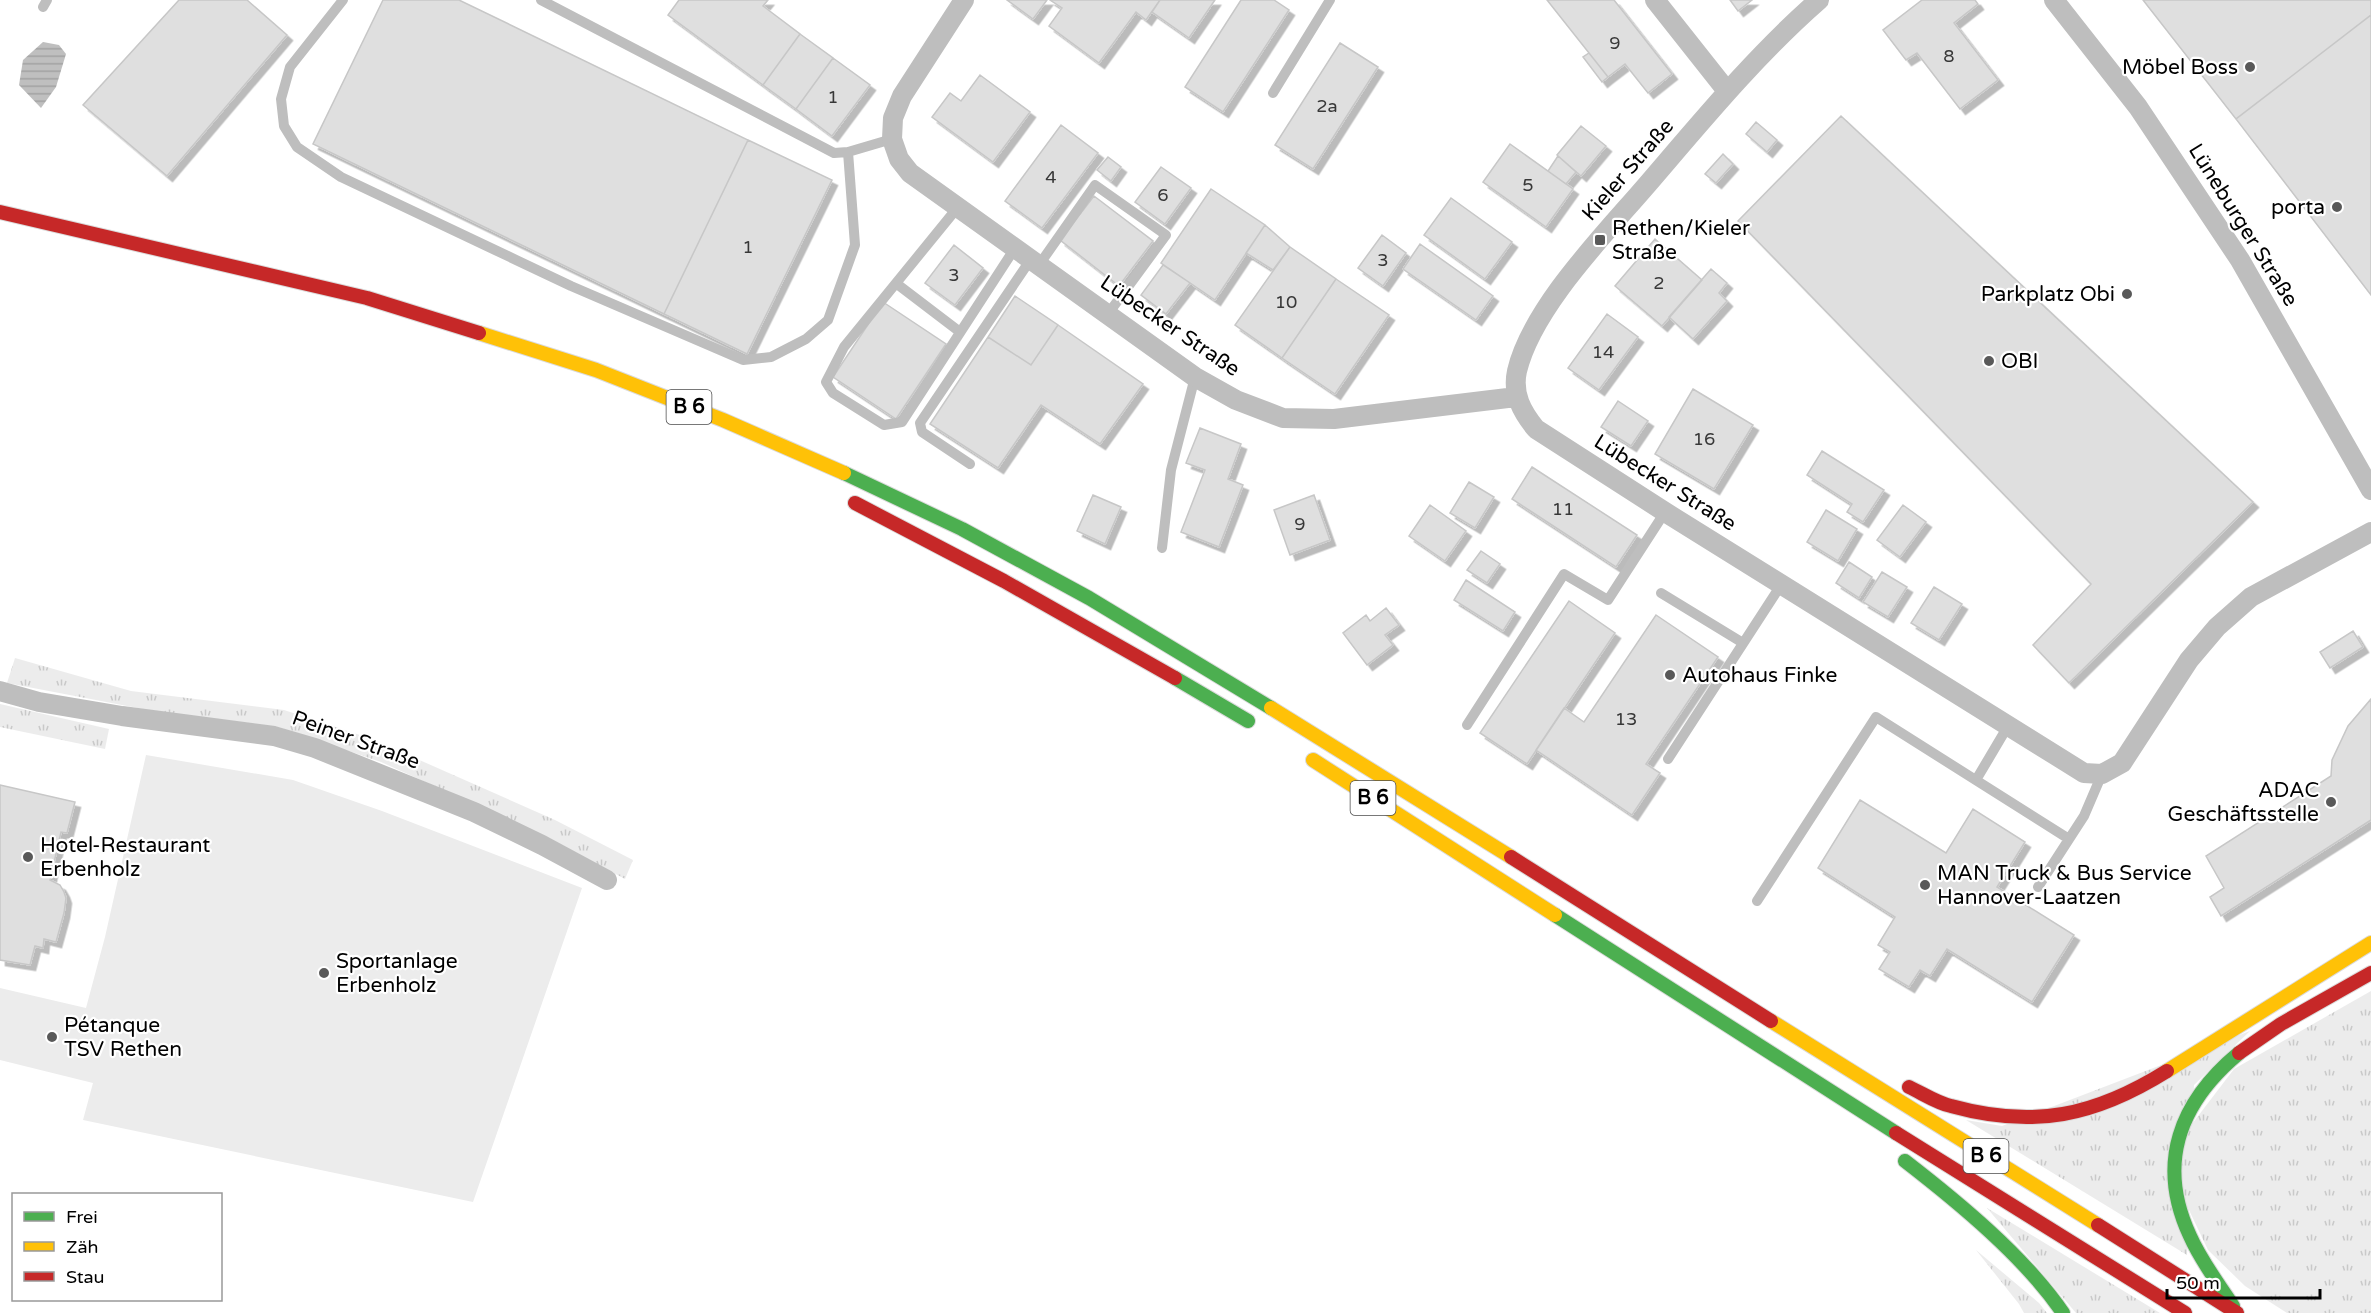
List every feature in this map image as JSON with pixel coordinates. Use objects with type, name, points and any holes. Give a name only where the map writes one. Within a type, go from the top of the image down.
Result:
[{"type":"highway","name":"B 6","points":[[0,212],[367,298],[596,370],[821,462],[962,529],[1089,598],[1323,740],[2237,1313]]},
{"type":"highway","points":[[842,497],[963,558],[1093,630],[1263,729]]},
{"type":"highway","name":"B 6","points":[[1303,753],[1859,1110],[2185,1313]]},
{"type":"highway","points":[[1901,1083],[1949,1106],[2010,1118],[2043,1118],[2105,1104],[2145,1085],[2371,943]]},
{"type":"highway","points":[[2237,1313],[2202,1258],[2180,1210],[2175,1186],[2175,1153],[2185,1121],[2201,1090],[2228,1063],[2253,1043],[2371,973]]},
{"type":"highway","points":[[1735,999],[1779,1009]]},
{"type":"highway","points":[[1859,1110],[1875,1139]]},
{"type":"highway","points":[[1894,1153],[1940,1187],[2007,1249],[2035,1278],[2063,1313]]},
{"type":"street","points":[[892,139],[893,118],[902,96],[964,0]]},
{"type":"street","points":[[1655,0],[1727,92]]},
{"type":"street","name":"Kieler Straße","points":[[1516,397],[1516,373],[1527,339],[1569,276],[1727,92],[1792,24],[1819,0]]},
{"type":"street","name":"Lüneburger Straße","points":[[2054,0],[2138,107],[2240,260],[2371,490]]},
{"type":"street","name":"Lübecker Straße","points":[[892,139],[899,159],[910,173],[1196,377],[1236,400],[1283,418],[1334,419],[1516,397],[1523,413],[1536,429],[1665,512],[2084,773],[2102,774]]},
{"type":"street","points":[[2102,774],[2122,763],[2188,660],[2217,627],[2251,597],[2371,532]]},
{"type":"street","name":"Peiner Straße","points":[[0,691],[39,702],[122,716],[274,735],[315,748],[474,812],[607,880]]},
{"type":"lane","points":[[343,0],[290,68],[281,99],[284,126],[297,147],[352,182],[571,286],[743,360],[771,357],[806,339],[828,320],[855,245],[848,152]]},
{"type":"lane","points":[[541,0],[834,153],[848,152],[892,139]]},
{"type":"lane","points":[[1273,93],[1330,0]]},
{"type":"lane","points":[[958,207],[844,347],[826,382],[833,393],[884,425],[902,422],[960,332],[1095,185],[1166,235],[1108,314]]},
{"type":"lane","points":[[970,464],[922,432],[920,423],[1028,257]]},
{"type":"lane","points":[[897,284],[960,332]]},
{"type":"lane","points":[[1162,548],[1171,470],[1196,377]]},
{"type":"lane","points":[[1467,725],[1564,574],[1608,600],[1665,512]]},
{"type":"lane","points":[[1668,759],[1781,585]]},
{"type":"lane","points":[[1661,593],[1743,643]]},
{"type":"lane","points":[[1757,901],[1876,717],[2069,839]]},
{"type":"lane","points":[[1976,780],[2008,726]]},
{"type":"lane","points":[[2038,886],[2084,816],[2102,774]]},
{"type":"green space","points":[[15,658],[131,691],[284,710],[372,739],[555,820],[633,860],[625,879],[547,837],[381,762],[278,727],[148,710],[7,683]]},
{"type":"green space","points":[[0,704],[109,729],[105,749],[0,727]]},
{"type":"green space","name":"Sportanlage Erbenholz","points":[[146,755],[293,780],[382,811],[582,888],[473,1202],[83,1120],[93,1083],[0,1060],[0,988],[86,1008],[105,937]]},
{"type":"green space","points":[[2371,991],[2371,1313],[2287,1313],[2245,1286],[2208,1250],[2188,1208],[2192,1124],[2234,1069]]},
{"type":"green space","points":[[2250,1031],[2194,1085],[2187,1255],[1966,1120],[2002,1126]]},
{"type":"green space","points":[[1987,1208],[2160,1313],[2076,1313]]},
{"type":"green space","points":[[1976,1250],[2039,1303],[2047,1313],[2024,1313]]},
{"type":"shaded area","points":[[43,42],[59,45],[66,54],[56,87],[41,108],[19,85],[23,60]]},
{"type":"building","points":[[179,0],[247,0],[287,35],[167,176],[83,105]]},
{"type":"building","points":[[383,0],[459,0],[748,140],[664,314],[313,144]]},
{"type":"building","points":[[679,0],[768,0],[763,6],[800,34],[763,85],[668,15]]},
{"type":"building","points":[[1007,0],[1047,0],[1033,19]]},
{"type":"building","points":[[1050,0],[1160,0],[1146,20],[1136,12],[1099,63],[1049,26],[1062,8]]},
{"type":"building","points":[[1160,0],[1215,0],[1189,38],[1152,12]]},
{"type":"building","points":[[1241,0],[1274,0],[1289,10],[1223,112],[1185,87]]},
{"type":"building","points":[[1547,0],[1614,0],[1672,74],[1648,93],[1625,64],[1608,77]]},
{"type":"building","points":[[1730,0],[1752,0],[1738,11]]},
{"type":"building","points":[[1922,0],[1975,0],[1978,4],[1954,23],[1998,80],[1960,109],[1917,53],[1906,60],[1883,30]]},
{"type":"building","name":"Möbel Boss","points":[[2143,0],[2371,0],[2371,15],[2236,119]]},
{"type":"building","name":"porta","points":[[2371,15],[2371,295],[2236,119]]},
{"type":"building","points":[[800,34],[833,58],[796,109],[763,85]]},
{"type":"building","points":[[1340,43],[1378,67],[1313,169],[1275,145]]},
{"type":"building","points":[[1589,53],[1608,77],[1602,82],[1583,57]]},
{"type":"building","points":[[833,58],[870,85],[832,136],[796,109]]},
{"type":"building","points":[[980,75],[1030,112],[993,162],[932,117],[950,93],[961,101]]},
{"type":"building","name":"OBI","points":[[1841,116],[2253,502],[2069,683],[2033,645],[2091,584],[1738,221]]},
{"type":"building","points":[[1756,122],[1777,140],[1767,152],[1746,134]]},
{"type":"building","points":[[1061,125],[1098,153],[1042,228],[1005,201]]},
{"type":"building","points":[[1581,126],[1606,146],[1581,176],[1557,155]]},
{"type":"building","points":[[748,140],[832,180],[747,354],[664,314]]},
{"type":"building","points":[[1510,144],[1573,189],[1546,227],[1483,182]]},
{"type":"building","points":[[1723,154],[1733,164],[1716,183],[1705,174]]},
{"type":"building","points":[[1558,156],[1576,172],[1566,184],[1548,171]]},
{"type":"building","points":[[1108,157],[1121,167],[1111,181],[1097,170]]},
{"type":"building","points":[[1161,167],[1191,188],[1165,224],[1135,202]]},
{"type":"building","points":[[1211,189],[1265,225],[1215,300],[1161,263]]},
{"type":"building","points":[[1094,196],[1153,241],[1119,286],[1060,240]]},
{"type":"building","points":[[1451,198],[1512,242],[1485,279],[1424,235]]},
{"type":"building","points":[[1265,225],[1290,247],[1273,270],[1246,253]]},
{"type":"building","points":[[1382,235],[1406,253],[1383,286],[1358,268]]},
{"type":"building","points":[[1655,239],[1702,280],[1662,326],[1615,286]]},
{"type":"building","points":[[1420,244],[1493,296],[1476,320],[1403,269]]},
{"type":"building","points":[[954,245],[983,268],[955,305],[925,283]]},
{"type":"building","points":[[1290,247],[1336,279],[1282,358],[1235,325]]},
{"type":"building","points":[[1163,265],[1190,283],[1166,314],[1141,295]]},
{"type":"building","points":[[1711,269],[1727,283],[1719,293],[1727,301],[1693,339],[1669,317]]},
{"type":"building","points":[[1336,279],[1389,315],[1335,394],[1282,358]]},
{"type":"building","points":[[1015,296],[1058,325],[1031,365],[988,337]]},
{"type":"building","points":[[883,302],[946,344],[896,419],[833,377]]},
{"type":"building","points":[[1607,314],[1638,337],[1599,390],[1568,368]]},
{"type":"building","points":[[1058,325],[1143,384],[1100,444],[1041,405],[998,468],[930,424],[988,337],[1031,365]]},
{"type":"building","points":[[1693,389],[1753,425],[1714,489],[1655,454]]},
{"type":"building","points":[[1618,401],[1648,421],[1631,446],[1601,427]]},
{"type":"building","points":[[1200,428],[1241,444],[1228,479],[1243,485],[1219,547],[1181,532],[1205,470],[1186,463]]},
{"type":"building","points":[[1822,451],[1884,490],[1863,522],[1847,512],[1852,504],[1807,475]]},
{"type":"building","points":[[1532,467],[1637,535],[1616,567],[1512,499]]},
{"type":"building","points":[[1469,482],[1494,497],[1475,528],[1450,513]]},
{"type":"building","points":[[1093,495],[1121,507],[1105,544],[1077,531]]},
{"type":"building","points":[[1314,495],[1330,540],[1290,555],[1274,510]]},
{"type":"building","points":[[1430,505],[1466,531],[1445,561],[1409,536]]},
{"type":"building","points":[[1903,505],[1926,522],[1900,557],[1877,540]]},
{"type":"building","points":[[1826,510],[1857,529],[1838,561],[1807,542]]},
{"type":"building","points":[[1481,551],[1500,564],[1487,583],[1467,570]]},
{"type":"building","points":[[1849,562],[1872,577],[1859,598],[1836,583]]},
{"type":"building","points":[[1882,572],[1907,587],[1888,617],[1863,602]]},
{"type":"building","points":[[1466,580],[1515,612],[1503,631],[1454,600]]},
{"type":"building","points":[[1934,587],[1962,604],[1939,640],[1911,623]]},
{"type":"building","points":[[1569,601],[1615,633],[1527,764],[1480,733]]},
{"type":"building","points":[[1386,608],[1399,625],[1385,635],[1393,645],[1367,665],[1343,633],[1366,615],[1370,621]]},
{"type":"building","points":[[1656,615],[1718,657],[1646,764],[1660,773],[1632,815],[1536,750],[1564,708],[1584,722]]},
{"type":"building","points":[[2353,631],[2363,647],[2330,668],[2320,652]]},
{"type":"building","name":"ADAC Geschäftsstelle","points":[[2371,699],[2371,820],[2221,916],[2210,897],[2224,888],[2206,856],[2331,776],[2332,760],[2348,726]]},
{"type":"building","name":"Hotel-Restaurant Erbenholz","points":[[0,785],[75,802],[67,833],[61,832],[50,880],[60,885],[66,898],[56,942],[44,939],[43,948],[35,946],[30,965],[0,960]]},
{"type":"building","points":[[1860,800],[1946,853],[1973,809],[2025,842],[1997,887],[2074,935],[2032,1002],[1947,949],[1930,976],[1920,970],[1909,987],[1879,969],[1890,952],[1878,945],[1895,917],[1818,868]]},
{"type":"traffic: fast","points":[[844,473],[962,529],[1089,598],[1271,708]]},
{"type":"traffic: fast","points":[[1175,678],[1248,721]]},
{"type":"traffic: fast","points":[[1555,915],[1896,1133]]},
{"type":"traffic: fast","points":[[2233,1306],[2204,1263],[2190,1236],[2180,1209],[2175,1184],[2175,1159],[2180,1136],[2189,1113],[2202,1092],[2239,1053]]},
{"type":"traffic: fast","points":[[1905,1161],[1990,1231],[2030,1271],[2063,1313]]},
{"type":"traffic: slow","points":[[479,333],[596,370],[723,420],[844,473]]},
{"type":"traffic: slow","points":[[1271,708],[1511,857]]},
{"type":"traffic: slow","points":[[1313,760],[1555,915]]},
{"type":"traffic: slow","points":[[2167,1071],[2371,943]]},
{"type":"traffic: slow","points":[[1771,1021],[2098,1225]]},
{"type":"traffic: jam","points":[[0,212],[367,298],[479,333]]},
{"type":"traffic: jam","points":[[855,503],[1004,581],[1175,678]]},
{"type":"traffic: jam","points":[[1511,857],[1771,1021]]},
{"type":"traffic: jam","points":[[2239,1053],[2281,1024],[2371,973]]},
{"type":"traffic: jam","points":[[1909,1087],[1951,1106],[2010,1117],[2037,1117],[2063,1114],[2115,1099],[2167,1071]]},
{"type":"traffic: jam","points":[[1896,1133],[2185,1313]]},
{"type":"traffic: jam","points":[[2098,1225],[2237,1313]]},
{"type":"place","name":"Möbel Boss","points":[[2250,67]]},
{"type":"place","name":"porta","points":[[2337,207]]},
{"type":"place","name":"Rethen/Kieler Straße","points":[[1600,240]]},
{"type":"place","name":"Parkplatz Obi","points":[[2127,294]]},
{"type":"place","name":"OBI","points":[[1989,361]]},
{"type":"place","name":"Autohaus Finke","points":[[1670,675]]},
{"type":"place","name":"ADAC Geschäftsstelle","points":[[2331,802]]},
{"type":"place","name":"Hotel-Restaurant Erbenholz","points":[[28,857]]},
{"type":"place","name":"MAN Truck & Bus Service Hannover-Laatzen","points":[[1925,885]]},
{"type":"place","name":"Sportanlage Erbenholz","points":[[324,973]]},
{"type":"place","name":"Pétanque TSV Rethen","points":[[52,1037]]}]
